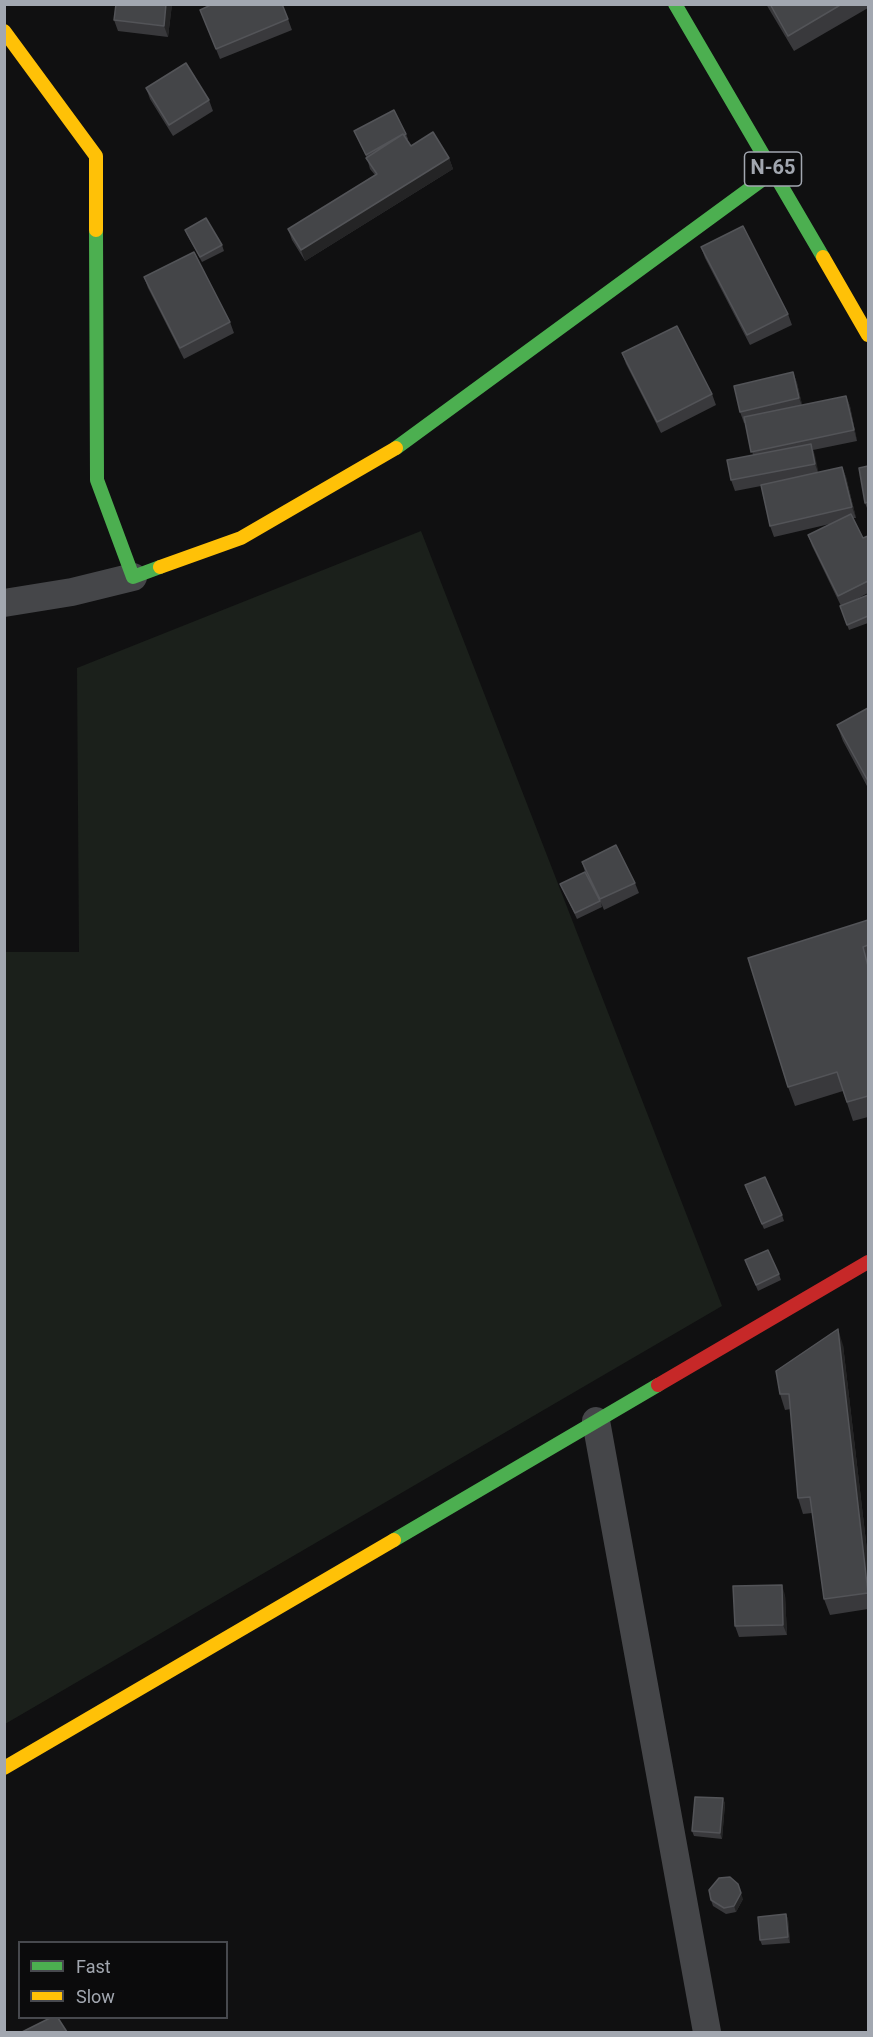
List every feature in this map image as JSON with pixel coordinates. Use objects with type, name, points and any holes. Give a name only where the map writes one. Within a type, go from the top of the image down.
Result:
[{"type":"main road","name":"N-65","points":[[675,4],[868,335]]},
{"type":"main road","points":[[4,32],[96,156],[97,480],[133,577],[241,538],[405,443],[774,171]]},
{"type":"main road","points":[[4,1768],[868,1262]]},
{"type":"street","points":[[4,603],[72,592],[133,577]]},
{"type":"street","points":[[596,1421],[707,2032]]},
{"type":"shaded area","points":[[421,531],[722,1306],[5,1724],[5,952],[79,952],[77,668]]},
{"type":"building","points":[[116,4],[166,4],[164,26],[114,20]]},
{"type":"building","points":[[213,4],[282,4],[288,19],[216,49],[200,10]]},
{"type":"building","points":[[770,4],[842,4],[788,36]]},
{"type":"building","points":[[186,63],[209,100],[169,125],[146,88]]},
{"type":"building","points":[[394,110],[406,134],[366,155],[354,131]]},
{"type":"building","points":[[433,132],[449,158],[301,250],[288,229],[377,174],[366,158],[403,134],[411,146]]},
{"type":"building","points":[[206,218],[222,245],[200,257],[185,230]]},
{"type":"building","points":[[743,226],[788,314],[747,335],[701,247]]},
{"type":"building","points":[[194,252],[230,322],[180,348],[144,277]]},
{"type":"building","points":[[677,326],[712,394],[657,422],[622,353]]},
{"type":"building","points":[[793,372],[799,398],[740,412],[734,386]]},
{"type":"building","points":[[846,396],[854,430],[751,452],[744,417]]},
{"type":"building","points":[[811,444],[815,464],[731,480],[727,460]]},
{"type":"building","points":[[868,466],[868,502],[865,503],[859,468]]},
{"type":"building","points":[[842,467],[852,507],[770,526],[761,485]]},
{"type":"building","points":[[851,514],[863,538],[868,536],[868,581],[838,596],[808,535]]},
{"type":"building","points":[[868,595],[868,616],[847,625],[840,606]]},
{"type":"building","points":[[868,708],[868,781],[837,725]]},
{"type":"building","points":[[616,845],[635,883],[600,899],[582,862]]},
{"type":"building","points":[[585,872],[600,901],[575,913],[560,884]]},
{"type":"building","points":[[868,920],[868,945],[863,947],[868,966],[868,1096],[847,1102],[837,1072],[788,1087],[748,958]]},
{"type":"building","points":[[765,1177],[782,1215],[762,1224],[745,1185]]},
{"type":"building","points":[[768,1250],[779,1274],[756,1285],[745,1260]]},
{"type":"building","points":[[838,1329],[868,1593],[824,1599],[810,1497],[798,1498],[789,1394],[780,1394],[776,1371]]},
{"type":"building","points":[[782,1585],[783,1625],[735,1626],[733,1586]]},
{"type":"building","points":[[695,1797],[723,1798],[720,1833],[692,1831]]},
{"type":"building","points":[[730,1877],[738,1884],[741,1893],[734,1906],[724,1908],[711,1900],[709,1890],[719,1878]]},
{"type":"building","points":[[786,1914],[788,1937],[760,1940],[758,1917]]},
{"type":"building","points":[[48,2019],[59,2019],[67,2032],[22,2032]]},
{"type":"traffic: fast","points":[[675,4],[823,257]]},
{"type":"traffic: fast","points":[[396,448],[774,171]]},
{"type":"traffic: fast","points":[[96,230],[97,480],[133,577],[160,567]]},
{"type":"traffic: fast","points":[[394,1540],[658,1385]]},
{"type":"traffic: slow","points":[[4,31],[96,156],[96,230]]},
{"type":"traffic: slow","points":[[823,257],[868,335]]},
{"type":"traffic: slow","points":[[160,567],[241,538],[396,448]]},
{"type":"traffic: slow","points":[[4,1768],[394,1540]]},
{"type":"traffic: jam","points":[[658,1385],[868,1262]]}]
